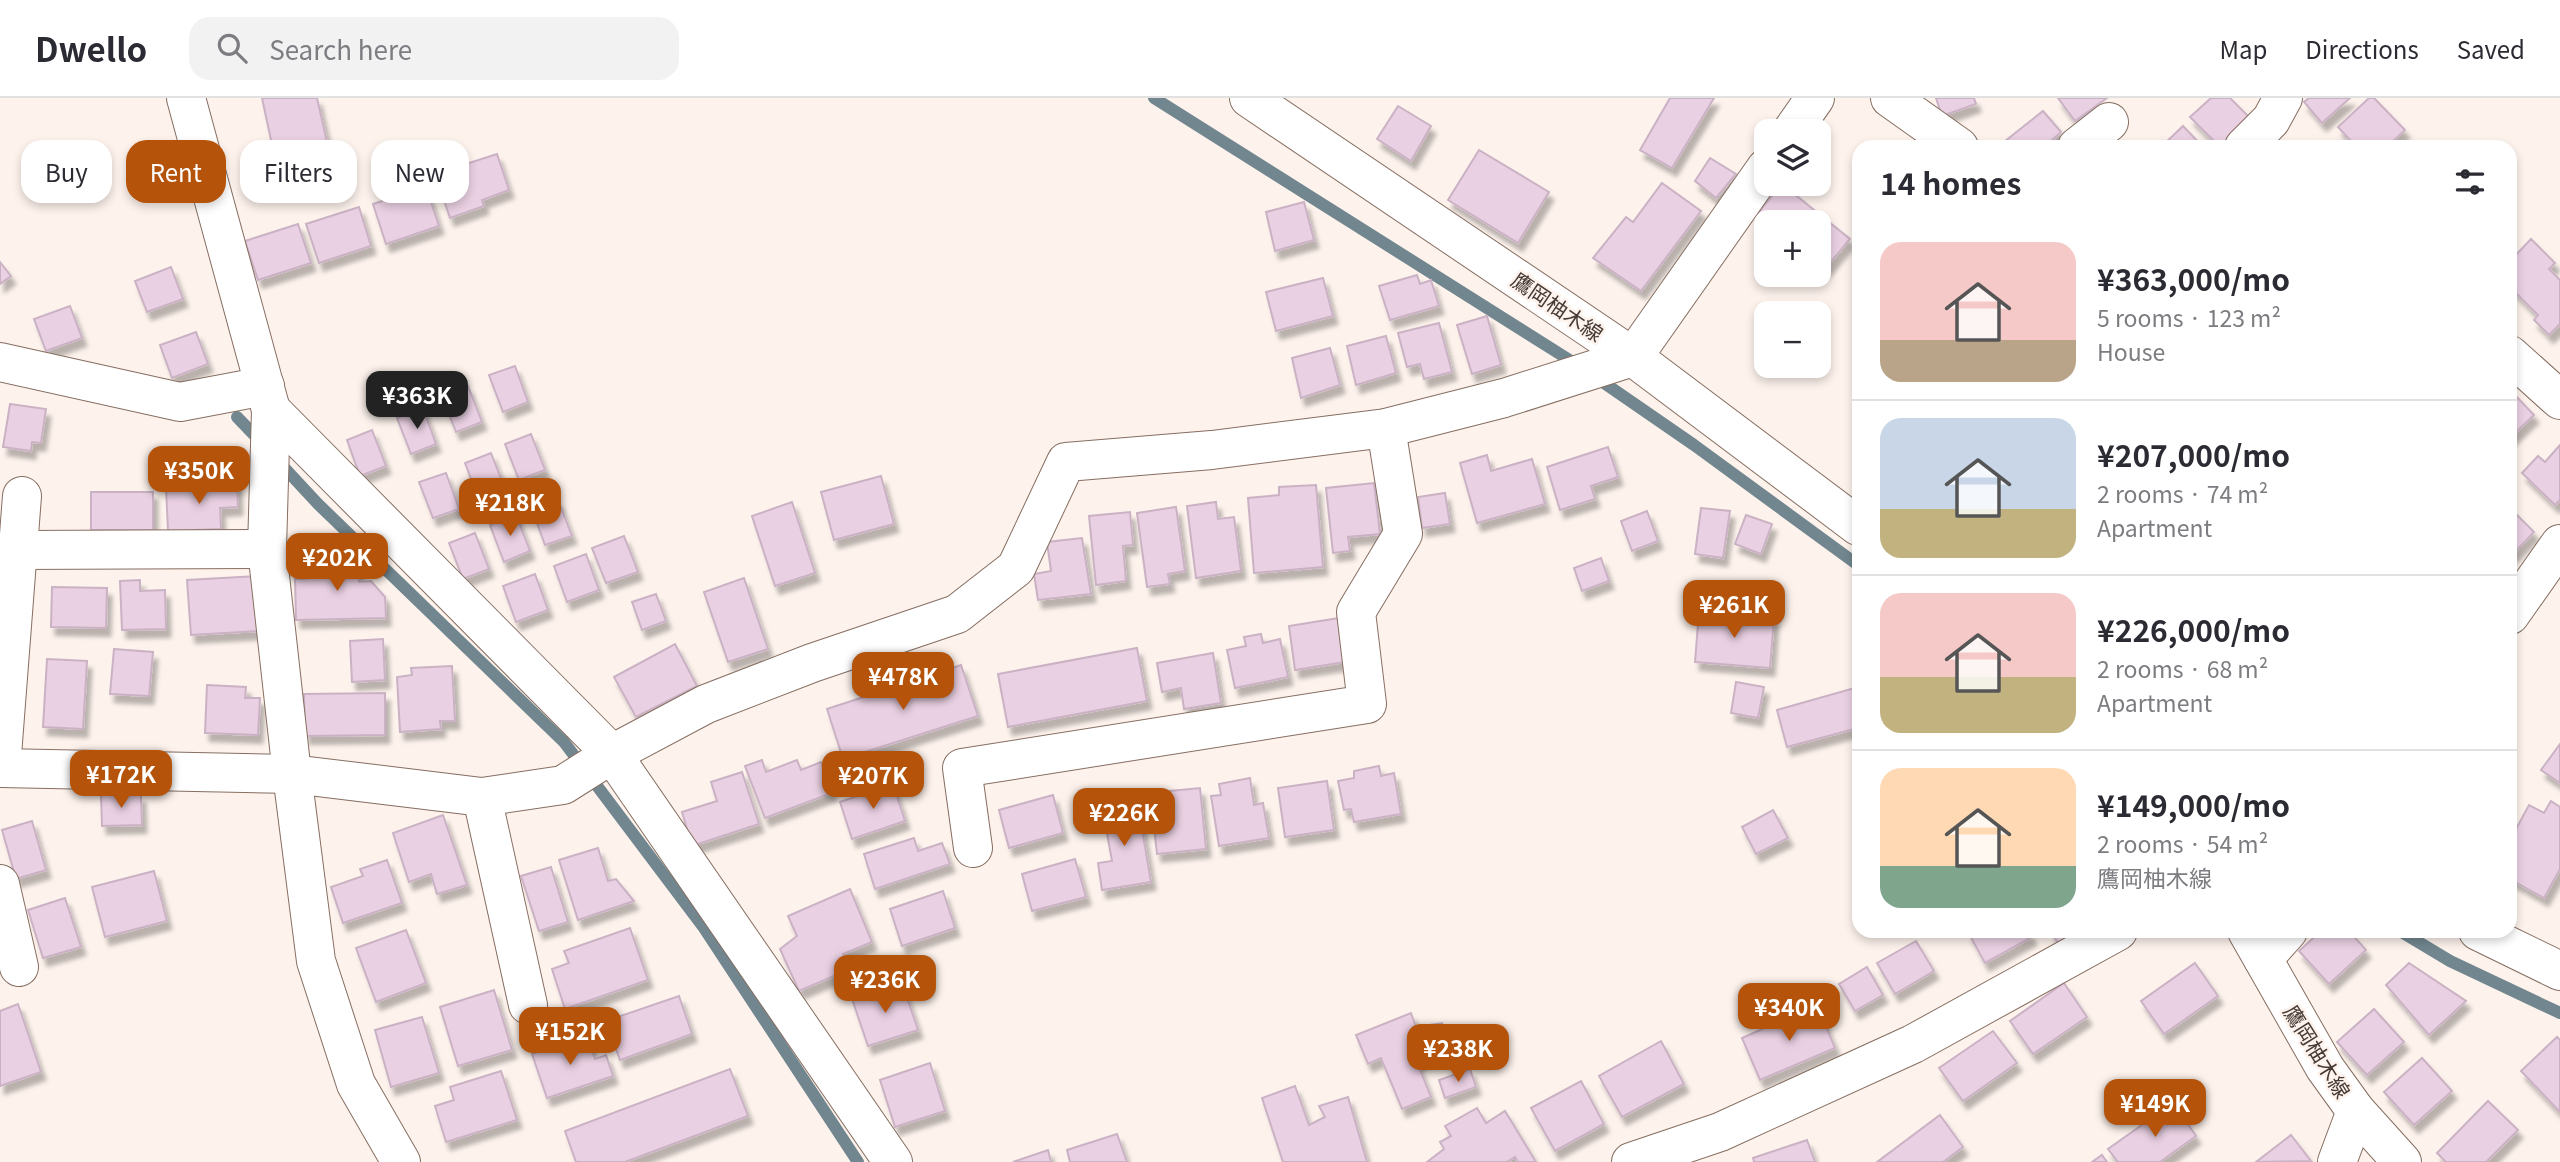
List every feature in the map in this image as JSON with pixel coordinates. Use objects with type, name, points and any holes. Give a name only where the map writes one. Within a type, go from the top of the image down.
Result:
[{"type":"street","points":[[186,98],[269,405],[267,550],[316,961],[356,1084],[401,1162]]},
{"type":"street","name":"鷹岡柚木線","points":[[1249,98],[1633,357],[1852,522]]},
{"type":"street","points":[[1800,119],[1815,98]]},
{"type":"street","points":[[1890,98],[1949,140]]},
{"type":"street","points":[[2252,140],[2271,120],[2283,98]]},
{"type":"street","points":[[2086,140],[2109,122]]},
{"type":"street","points":[[22,496],[1,768],[292,774],[482,797],[563,785],[612,754],[706,704],[812,663],[957,614],[1016,568],[1066,463],[1212,450],[1386,428],[1504,398],[1633,357],[1754,185]]},
{"type":"street","points":[[3,360],[180,401],[269,405],[612,754],[893,1162]]},
{"type":"street","points":[[2517,361],[2560,400]]},
{"type":"street","points":[[973,848],[962,768],[1367,704],[1356,612],[1403,534],[1386,428]]},
{"type":"street","points":[[2517,605],[2560,544]]},
{"type":"street","points":[[18,550],[267,550]]},
{"type":"street","points":[[482,797],[528,1005]]},
{"type":"street","points":[[0,884],[19,967]]},
{"type":"street","points":[[1631,1162],[1720,1132],[1913,1044],[2105,938]]},
{"type":"street","points":[[2255,945],[2272,938]]},
{"type":"street","points":[[2492,938],[2560,971]]},
{"type":"street","name":"鷹岡柚木線","points":[[2255,945],[2325,1068],[2356,1111],[2402,1162]]},
{"type":"street","points":[[2337,1162],[2356,1111]]},
{"type":"building","points":[[262,98],[317,98],[327,140],[271,140]]},
{"type":"building","points":[[1670,98],[1714,98],[1672,168],[1640,150]]},
{"type":"building","points":[[1936,98],[1974,98],[1976,104],[1942,116]]},
{"type":"building","points":[[2058,98],[2107,98],[2075,121]]},
{"type":"building","points":[[2211,98],[2230,98],[2250,118],[2227,140],[2213,140],[2190,117]]},
{"type":"building","points":[[2309,98],[2350,98],[2322,123],[2304,102]]},
{"type":"building","points":[[2369,98],[2374,98],[2405,130],[2394,140],[2350,140],[2338,127]]},
{"type":"building","points":[[1398,106],[1431,126],[1411,161],[1377,139]]},
{"type":"building","points":[[2043,111],[2061,132],[2052,140],[2007,140]]},
{"type":"building","points":[[2183,126],[2196,140],[2168,140]]},
{"type":"building","points":[[1479,150],[1549,192],[1518,243],[1448,200]]},
{"type":"building","points":[[497,154],[509,190],[482,200],[484,206],[450,218],[445,203],[469,203],[469,163]]},
{"type":"building","points":[[1710,158],[1736,174],[1716,198],[1695,181]]},
{"type":"building","points":[[1662,183],[1701,211],[1641,291],[1593,258],[1626,217],[1633,222]]},
{"type":"building","points":[[1772,196],[1797,196],[1814,210],[1760,210]]},
{"type":"building","points":[[1304,202],[1314,240],[1275,251],[1266,212]]},
{"type":"building","points":[[431,203],[439,226],[386,244],[373,204]]},
{"type":"building","points":[[359,207],[371,246],[319,263],[306,224]]},
{"type":"building","points":[[298,224],[311,263],[258,280],[245,241]]},
{"type":"building","points":[[1831,224],[1850,239],[1831,262]]},
{"type":"building","points":[[2531,239],[2555,263],[2549,269],[2560,280],[2560,324],[2549,335],[2534,320],[2538,315],[2517,294],[2517,254]]},
{"type":"building","points":[[0,262],[11,276],[0,284]]},
{"type":"building","points":[[171,267],[183,299],[147,312],[135,281]]},
{"type":"building","points":[[1417,275],[1420,284],[1431,280],[1439,306],[1390,320],[1379,286]]},
{"type":"building","points":[[1323,278],[1333,316],[1276,331],[1266,292]]},
{"type":"building","points":[[70,306],[82,338],[46,351],[34,319]]},
{"type":"building","points":[[1487,316],[1501,365],[1472,374],[1457,325]]},
{"type":"building","points":[[1439,323],[1452,372],[1424,379],[1420,364],[1407,367],[1398,333]]},
{"type":"building","points":[[196,332],[208,364],[172,378],[160,345]]},
{"type":"building","points":[[1386,336],[1396,373],[1356,385],[1347,346]]},
{"type":"building","points":[[1330,348],[1340,385],[1301,398],[1292,358]]},
{"type":"building","points":[[515,366],[528,402],[503,412],[489,375]]},
{"type":"building","points":[[468,386],[482,422],[456,432],[442,396]]},
{"type":"building","points":[[2517,397],[2534,415],[2517,431]]},
{"type":"building","points":[[10,404],[46,409],[41,443],[32,442],[31,451],[3,447]]},
{"type":"building","points":[[423,408],[436,444],[411,454],[397,418]]},
{"type":"building","points":[[372,430],[386,466],[360,476],[347,440]]},
{"type":"building","points":[[531,434],[545,470],[519,480],[505,444]]},
{"type":"building","points":[[2560,445],[2560,500],[2555,505],[2522,473],[2538,456],[2545,462]]},
{"type":"building","points":[[1608,447],[1618,477],[1591,486],[1595,499],[1560,510],[1547,467]]},
{"type":"building","points":[[491,453],[505,489],[479,499],[465,463]]},
{"type":"building","points":[[1487,455],[1491,471],[1532,459],[1545,504],[1477,523],[1460,463]]},
{"type":"building","points":[[446,473],[459,509],[433,518],[419,482]]},
{"type":"building","points":[[881,476],[894,524],[834,540],[821,492]]},
{"type":"building","points":[[237,483],[238,507],[220,508],[221,529],[168,531],[166,487]]},
{"type":"building","points":[[1374,483],[1380,534],[1348,537],[1350,551],[1333,553],[1326,488]]},
{"type":"building","points":[[1316,485],[1323,567],[1254,573],[1248,498],[1279,495],[1279,487]]},
{"type":"building","points":[[91,492],[153,492],[153,530],[91,530]]},
{"type":"building","points":[[1445,493],[1450,524],[1422,528],[1418,497]]},
{"type":"building","points":[[558,500],[572,536],[545,545],[532,509]]},
{"type":"building","points":[[792,502],[815,573],[775,586],[752,516]]},
{"type":"building","points":[[1216,502],[1218,519],[1234,517],[1241,571],[1196,578],[1187,506]]},
{"type":"building","points":[[1176,507],[1185,571],[1168,574],[1170,584],[1147,587],[1137,513]]},
{"type":"building","points":[[1701,508],[1730,511],[1723,558],[1695,554]]},
{"type":"building","points":[[1647,511],[1658,541],[1632,551],[1621,521]]},
{"type":"building","points":[[1130,512],[1133,545],[1123,546],[1126,581],[1096,585],[1089,516]]},
{"type":"building","points":[[516,515],[530,551],[504,562],[490,525]]},
{"type":"building","points":[[1746,515],[1772,524],[1761,554],[1735,544]]},
{"type":"building","points":[[2517,515],[2534,532],[2517,550]]},
{"type":"building","points":[[475,533],[489,569],[463,579],[449,543]]},
{"type":"building","points":[[624,536],[638,572],[606,583],[592,548]]},
{"type":"building","points":[[1082,538],[1091,594],[1038,600],[1034,574],[1051,571],[1047,542]]},
{"type":"building","points":[[586,554],[599,590],[567,602],[554,566]]},
{"type":"building","points":[[351,556],[351,567],[359,567],[359,582],[371,581],[385,597],[386,618],[296,620],[295,579],[311,578],[311,557]]},
{"type":"building","points":[[1601,558],[1609,581],[1582,591],[1574,568]]},
{"type":"building","points":[[535,574],[548,610],[516,622],[503,586]]},
{"type":"building","points":[[257,576],[260,631],[191,635],[187,580]]},
{"type":"building","points":[[744,578],[768,649],[728,662],[704,592]]},
{"type":"building","points":[[140,580],[140,591],[165,590],[166,629],[122,630],[120,581]]},
{"type":"building","points":[[52,587],[107,588],[106,628],[51,627]]},
{"type":"building","points":[[656,594],[666,621],[642,630],[632,602]]},
{"type":"building","points":[[1699,611],[1774,617],[1770,668],[1695,662]]},
{"type":"building","points":[[1339,618],[1345,662],[1295,670],[1289,626]]},
{"type":"building","points":[[1261,634],[1263,643],[1280,639],[1288,677],[1235,688],[1227,650],[1246,646],[1244,637]]},
{"type":"building","points":[[383,639],[385,680],[352,682],[350,641]]},
{"type":"building","points":[[675,644],[697,686],[636,717],[614,677]]},
{"type":"building","points":[[1137,648],[1147,701],[1008,727],[998,674]]},
{"type":"building","points":[[114,649],[153,652],[149,696],[110,694]]},
{"type":"building","points":[[1213,653],[1221,703],[1184,709],[1181,688],[1162,692],[1157,663]]},
{"type":"building","points":[[47,659],[87,661],[83,729],[43,727]]},
{"type":"building","points":[[961,665],[978,716],[843,759],[827,709]]},
{"type":"building","points":[[452,666],[455,721],[440,721],[441,729],[400,732],[397,677],[412,675],[411,668]]},
{"type":"building","points":[[1736,682],[1764,687],[1758,718],[1731,713]]},
{"type":"building","points":[[207,685],[246,687],[245,698],[260,698],[258,735],[205,733]]},
{"type":"building","points":[[1852,689],[1852,730],[1787,747],[1777,710]]},
{"type":"building","points":[[385,693],[385,735],[305,736],[304,694]]},
{"type":"building","points":[[2560,744],[2560,783],[2541,770]]},
{"type":"building","points":[[762,760],[766,772],[797,760],[801,770],[821,762],[832,793],[765,818],[745,766]]},
{"type":"building","points":[[1379,766],[1381,776],[1394,773],[1401,814],[1354,822],[1351,809],[1344,810],[1338,781],[1354,778],[1354,771]]},
{"type":"building","points":[[742,772],[759,824],[692,846],[682,812],[717,801],[711,782]]},
{"type":"building","points":[[1250,778],[1254,805],[1263,803],[1269,838],[1219,846],[1211,796],[1221,795],[1219,784]]},
{"type":"building","points":[[1327,781],[1334,830],[1285,837],[1278,788]]},
{"type":"building","points":[[893,784],[905,821],[852,839],[840,802]]},
{"type":"building","points":[[1200,788],[1206,849],[1157,854],[1152,809],[1172,807],[1170,791]]},
{"type":"building","points":[[101,795],[141,795],[142,825],[102,826]]},
{"type":"building","points":[[1053,795],[1063,833],[1009,848],[999,810]]},
{"type":"building","points":[[1137,800],[1151,882],[1102,890],[1098,863],[1112,861],[1102,806]]},
{"type":"building","points":[[2551,801],[2560,807],[2560,869],[2544,898],[2517,883],[2517,827],[2529,805],[2544,813]]},
{"type":"building","points":[[1773,810],[1788,838],[1756,854],[1742,827]]},
{"type":"building","points":[[443,815],[467,885],[437,894],[431,874],[409,882],[393,833]]},
{"type":"building","points":[[32,821],[46,870],[16,879],[2,830]]},
{"type":"building","points":[[914,838],[918,851],[942,843],[950,864],[875,889],[864,854]]},
{"type":"building","points":[[598,848],[608,881],[616,879],[634,901],[578,920],[559,860]]},
{"type":"building","points":[[1075,859],[1086,897],[1032,911],[1022,874]]},
{"type":"building","points":[[387,860],[402,903],[343,923],[331,887],[363,876],[360,869]]},
{"type":"building","points":[[551,867],[568,922],[539,931],[521,876]]},
{"type":"building","points":[[154,871],[167,921],[105,937],[92,887]]},
{"type":"building","points":[[850,889],[872,942],[843,954],[850,969],[799,991],[780,949],[797,936],[788,916]]},
{"type":"building","points":[[943,891],[955,928],[902,946],[890,909]]},
{"type":"building","points":[[65,898],[81,947],[43,958],[28,910]]},
{"type":"building","points":[[630,928],[648,980],[565,1009],[552,969],[569,963],[564,951]]},
{"type":"building","points":[[406,930],[426,983],[376,1002],[356,948]]},
{"type":"building","points":[[1971,938],[2030,938],[1985,963]]},
{"type":"building","points":[[2055,938],[2074,938],[2061,947]]},
{"type":"building","points":[[2313,938],[2355,938],[2366,950],[2329,984],[2299,951]]},
{"type":"building","points":[[1916,941],[1934,971],[1895,994],[1877,963]]},
{"type":"building","points":[[2195,963],[2218,996],[2164,1034],[2141,1001]]},
{"type":"building","points":[[2409,963],[2466,1001],[2429,1035],[2386,985]]},
{"type":"building","points":[[1867,967],[1883,995],[1855,1011],[1839,984]]},
{"type":"building","points":[[902,983],[918,1030],[868,1046],[852,999]]},
{"type":"building","points":[[2064,983],[2087,1017],[2033,1054],[2010,1021]]},
{"type":"building","points":[[494,990],[512,1050],[458,1066],[440,1007]]},
{"type":"building","points":[[679,996],[692,1034],[620,1060],[606,1021]]},
{"type":"building","points":[[18,1004],[41,1072],[0,1086],[0,1011]]},
{"type":"building","points":[[1817,1005],[1835,1048],[1760,1080],[1742,1038]]},
{"type":"building","points":[[2374,1009],[2404,1042],[2367,1075],[2337,1042]]},
{"type":"building","points":[[1411,1013],[1416,1027],[1442,1023],[1452,1049],[1417,1062],[1431,1097],[1402,1109],[1381,1058],[1368,1064],[1356,1035]]},
{"type":"building","points":[[422,1017],[439,1073],[391,1087],[375,1030]]},
{"type":"building","points":[[1993,1031],[2017,1063],[1963,1101],[1939,1068]]},
{"type":"building","points":[[587,1035],[595,1059],[606,1055],[613,1076],[547,1098],[532,1054]]},
{"type":"building","points":[[2557,1037],[2560,1040],[2560,1112],[2521,1071]]},
{"type":"building","points":[[1661,1041],[1684,1084],[1622,1117],[1599,1076]]},
{"type":"building","points":[[2422,1058],[2452,1091],[2414,1125],[2384,1092]]},
{"type":"building","points":[[930,1063],[945,1111],[895,1127],[880,1080]]},
{"type":"building","points":[[730,1069],[748,1116],[625,1162],[576,1162],[565,1131]]},
{"type":"building","points":[[1470,1069],[1476,1087],[1445,1098],[1439,1080]]},
{"type":"building","points":[[501,1071],[517,1120],[446,1142],[435,1106],[454,1100],[450,1087]]},
{"type":"building","points":[[1581,1081],[1604,1124],[1555,1151],[1531,1108]]},
{"type":"building","points":[[1295,1086],[1309,1125],[1325,1117],[1319,1106],[1348,1097],[1367,1162],[1283,1162],[1262,1098]]},
{"type":"building","points":[[2488,1101],[2518,1130],[2486,1162],[2446,1162],[2437,1153]]},
{"type":"building","points":[[2173,1103],[2196,1136],[2160,1162],[2118,1162],[2108,1149]]},
{"type":"building","points":[[1477,1108],[1486,1123],[1505,1111],[1536,1162],[1518,1162],[1515,1157],[1507,1162],[1427,1162],[1444,1149],[1440,1142],[1451,1136],[1445,1126]]},
{"type":"building","points":[[1940,1115],[1963,1147],[1943,1162],[1877,1162]]},
{"type":"building","points":[[1117,1134],[1127,1162],[1070,1162],[1067,1150]]},
{"type":"building","points":[[2291,1135],[2311,1161],[2256,1162]]},
{"type":"building","points":[[1807,1140],[1815,1162],[1754,1162],[1753,1158]]},
{"type":"building","points":[[1048,1150],[1051,1162],[1013,1162]]},
{"type":"building","points":[[2102,1155],[2107,1162],[2092,1162]]},
{"type":"waterway","points":[[1154,98],[1579,366]]},
{"type":"waterway","points":[[1594,376],[1852,561]]},
{"type":"waterway","points":[[237,417],[262,443]]},
{"type":"waterway","points":[[279,462],[318,504],[564,742],[704,928],[858,1162]]},
{"type":"waterway","points":[[2412,938],[2450,961],[2560,1013]]}]
